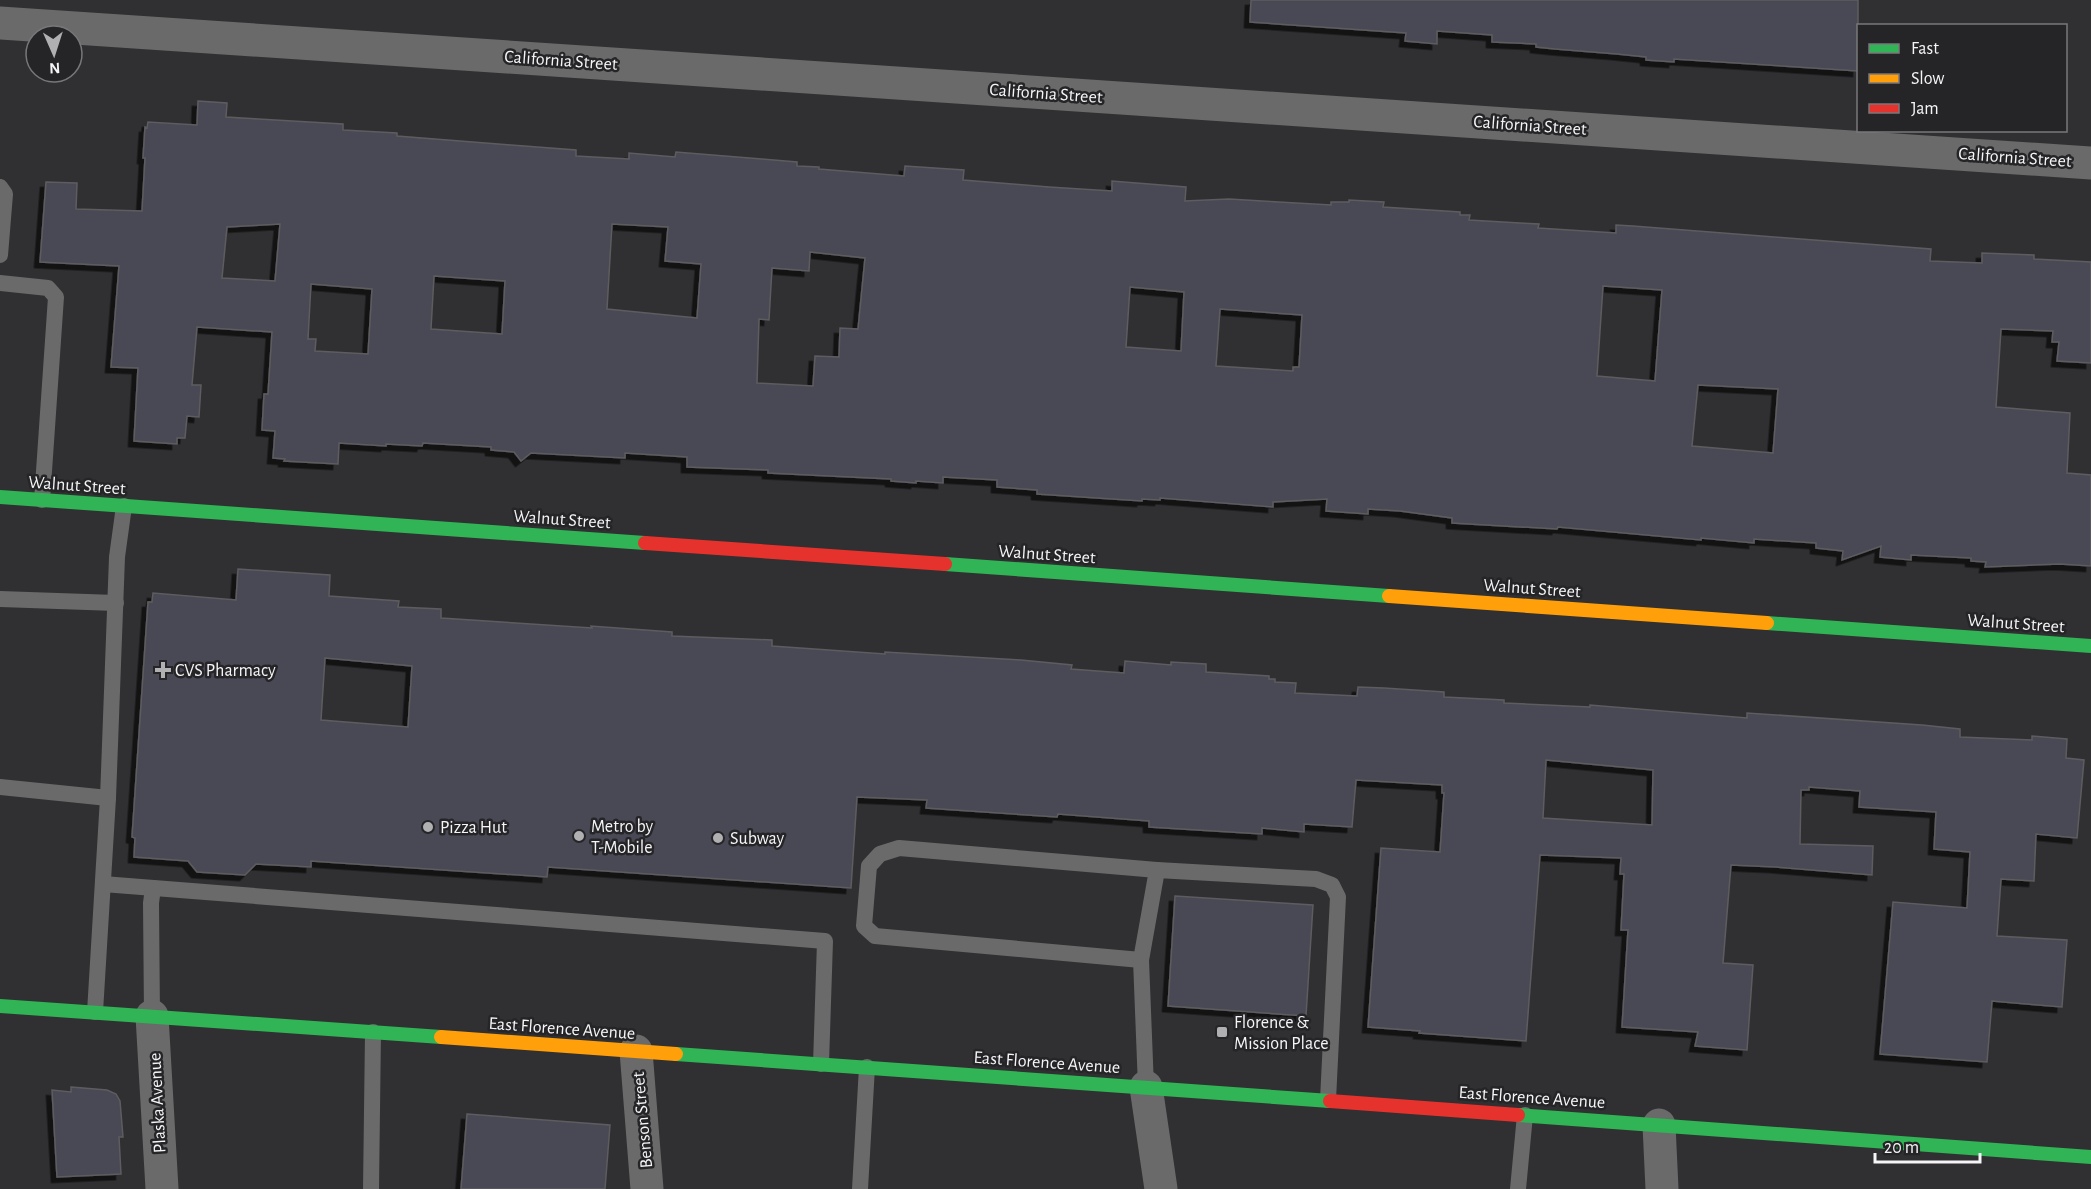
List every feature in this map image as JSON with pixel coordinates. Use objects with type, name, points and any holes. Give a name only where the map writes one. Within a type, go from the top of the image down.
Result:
[{"type":"main road","name":"Walnut Street","points":[[0,497],[2091,646]]},
{"type":"main road","name":"East Florence Avenue","points":[[0,1006],[1328,1100],[2091,1157]]},
{"type":"street","name":"California Street","points":[[0,23],[2091,163]]},
{"type":"street","name":"Plaska Avenue","points":[[152,1016],[162,1189]]},
{"type":"street","name":"Benson Street","points":[[636,1051],[647,1189]]},
{"type":"street","points":[[1146,1087],[1161,1189]]},
{"type":"street","points":[[1659,1125],[1662,1189]]},
{"type":"lane","points":[[0,187],[5,194],[0,255]]},
{"type":"lane","points":[[0,283],[48,288],[56,297],[42,500]]},
{"type":"lane","points":[[95,1012],[108,798],[117,556],[124,506]]},
{"type":"lane","points":[[0,599],[116,603]]},
{"type":"lane","points":[[0,788],[108,798]]},
{"type":"lane","points":[[1141,960],[875,936],[864,926],[869,866],[880,854],[899,848],[1157,870],[1316,879],[1332,885],[1338,897],[1328,1100]]},
{"type":"lane","points":[[1146,1087],[1141,960],[1157,870]]},
{"type":"lane","points":[[103,884],[825,941],[821,1064]]},
{"type":"lane","points":[[152,1016],[151,903],[153,888]]},
{"type":"lane","points":[[371,1189],[374,1032]]},
{"type":"lane","points":[[860,1189],[867,1067]]},
{"type":"lane","points":[[1518,1189],[1525,1115]]},
{"type":"building","points":[[1251,0],[1858,0],[1857,71],[1674,59],[1674,62],[1646,60],[1646,57],[1536,47],[1536,44],[1492,42],[1492,35],[1437,31],[1437,44],[1405,41],[1406,33],[1250,22]]},
{"type":"building","points":[[198,101],[227,103],[226,117],[343,124],[343,130],[576,150],[576,156],[629,159],[629,153],[675,157],[676,152],[797,162],[797,166],[819,167],[819,169],[904,176],[905,166],[964,170],[963,180],[1049,187],[1112,191],[1112,181],[1186,187],[1185,201],[1229,199],[1331,205],[1331,202],[1349,202],[1349,200],[1384,202],[1383,207],[1460,212],[1460,215],[1470,215],[1469,220],[1539,224],[1538,228],[1616,233],[1616,225],[1931,249],[1930,261],[1982,263],[1982,253],[2034,255],[2034,259],[2091,262],[2091,363],[2057,361],[2059,342],[2052,342],[2053,331],[2001,329],[1996,407],[2070,413],[2067,473],[2091,475],[2091,566],[2060,564],[1985,567],[1986,562],[1971,561],[1971,558],[1911,555],[1911,560],[1880,557],[1881,546],[1842,560],[1843,551],[1816,548],[1816,543],[1754,539],[1754,543],[1558,527],[1557,529],[1452,523],[1452,518],[1400,511],[1368,509],[1368,514],[1326,511],[1327,499],[1273,502],[1273,507],[1160,498],[1160,500],[1142,499],[1142,501],[1037,494],[1037,490],[997,487],[997,480],[943,477],[943,483],[916,481],[916,483],[891,481],[891,479],[768,473],[768,470],[687,467],[687,457],[625,453],[625,458],[531,453],[521,461],[514,452],[491,450],[491,447],[423,443],[422,446],[386,444],[386,446],[339,443],[338,464],[284,461],[285,459],[273,458],[275,431],[262,430],[264,394],[268,394],[272,332],[197,327],[192,385],[201,385],[199,417],[187,416],[185,438],[177,438],[177,444],[134,441],[138,368],[111,367],[119,266],[40,262],[46,182],[77,183],[76,209],[142,211],[145,127],[147,128],[148,122],[197,125]],"holes":[[[280,224],[275,281],[222,278],[227,227]],[[612,224],[668,227],[665,261],[701,264],[697,318],[607,309]],[[810,252],[865,258],[858,329],[840,328],[839,357],[815,356],[813,386],[757,383],[759,319],[769,320],[772,268],[809,271]],[[434,276],[505,281],[502,334],[431,329]],[[311,284],[372,289],[368,354],[315,351],[316,339],[308,339]],[[1603,286],[1662,290],[1655,381],[1597,376]],[[1130,287],[1184,292],[1181,351],[1126,347]],[[1220,309],[1302,315],[1299,367],[1293,367],[1293,371],[1216,366]],[[1698,385],[1778,389],[1773,453],[1692,446]]]},
{"type":"building","points":[[238,569],[330,575],[329,596],[399,601],[398,607],[441,609],[441,618],[672,632],[672,636],[772,640],[772,646],[1021,660],[1072,665],[1071,669],[1124,673],[1125,661],[1171,665],[1171,662],[1206,664],[1206,672],[1269,676],[1269,679],[1275,679],[1275,682],[1296,683],[1295,693],[1357,696],[1358,687],[1384,688],[1444,692],[1444,697],[1504,700],[1504,703],[1590,707],[1590,705],[1747,718],[1747,713],[1960,729],[1960,737],[2032,740],[2032,736],[2067,739],[2066,758],[2084,760],[2077,838],[2036,834],[2034,881],[2001,879],[1997,936],[2067,940],[2062,1007],[1992,1001],[1987,1062],[1880,1054],[1893,902],[1967,908],[1970,852],[1934,849],[1936,812],[1859,807],[1860,791],[1809,787],[1809,790],[1801,790],[1800,844],[1873,846],[1872,875],[1731,865],[1723,963],[1753,965],[1747,1050],[1695,1046],[1698,1032],[1622,1027],[1628,930],[1621,930],[1624,874],[1620,874],[1621,858],[1540,855],[1526,1041],[1368,1027],[1381,848],[1440,852],[1444,793],[1442,793],[1442,785],[1356,780],[1352,827],[1304,824],[1304,832],[1262,828],[1262,834],[1149,827],[1149,821],[926,808],[927,800],[857,797],[851,888],[548,867],[547,877],[311,861],[311,867],[256,864],[245,875],[197,872],[188,861],[134,857],[135,838],[132,837],[148,602],[152,602],[153,593],[236,600]],"holes":[[[325,658],[412,666],[408,727],[321,720]],[[1546,760],[1653,770],[1652,825],[1543,818]]]},
{"type":"building","points":[[1175,896],[1313,905],[1306,1016],[1168,1006]]},
{"type":"building","points":[[71,1087],[107,1090],[116,1094],[120,1101],[123,1137],[119,1137],[121,1174],[57,1177],[52,1090],[71,1092]]},
{"type":"building","points":[[467,1114],[610,1125],[605,1189],[461,1189]]},
{"type":"traffic: fast","points":[[0,497],[645,543]]},
{"type":"traffic: fast","points":[[945,564],[1389,596]]},
{"type":"traffic: fast","points":[[1767,623],[2091,646]]},
{"type":"traffic: fast","points":[[0,1006],[441,1037]]},
{"type":"traffic: fast","points":[[676,1054],[1330,1101]]},
{"type":"traffic: fast","points":[[1518,1115],[2091,1157]]},
{"type":"traffic: slow","points":[[1389,596],[1767,623]]},
{"type":"traffic: slow","points":[[441,1037],[676,1054]]},
{"type":"traffic: jam","points":[[645,543],[945,564]]},
{"type":"traffic: jam","points":[[1330,1101],[1518,1115]]},
{"type":"place","name":"CVS Pharmacy","points":[[163,670]]},
{"type":"place","name":"Pizza Hut","points":[[428,827]]},
{"type":"place","name":"Metro by T-Mobile","points":[[579,836]]},
{"type":"place","name":"Subway","points":[[718,838]]},
{"type":"place","name":"Florence & Mission Place","points":[[1222,1032]]}]
